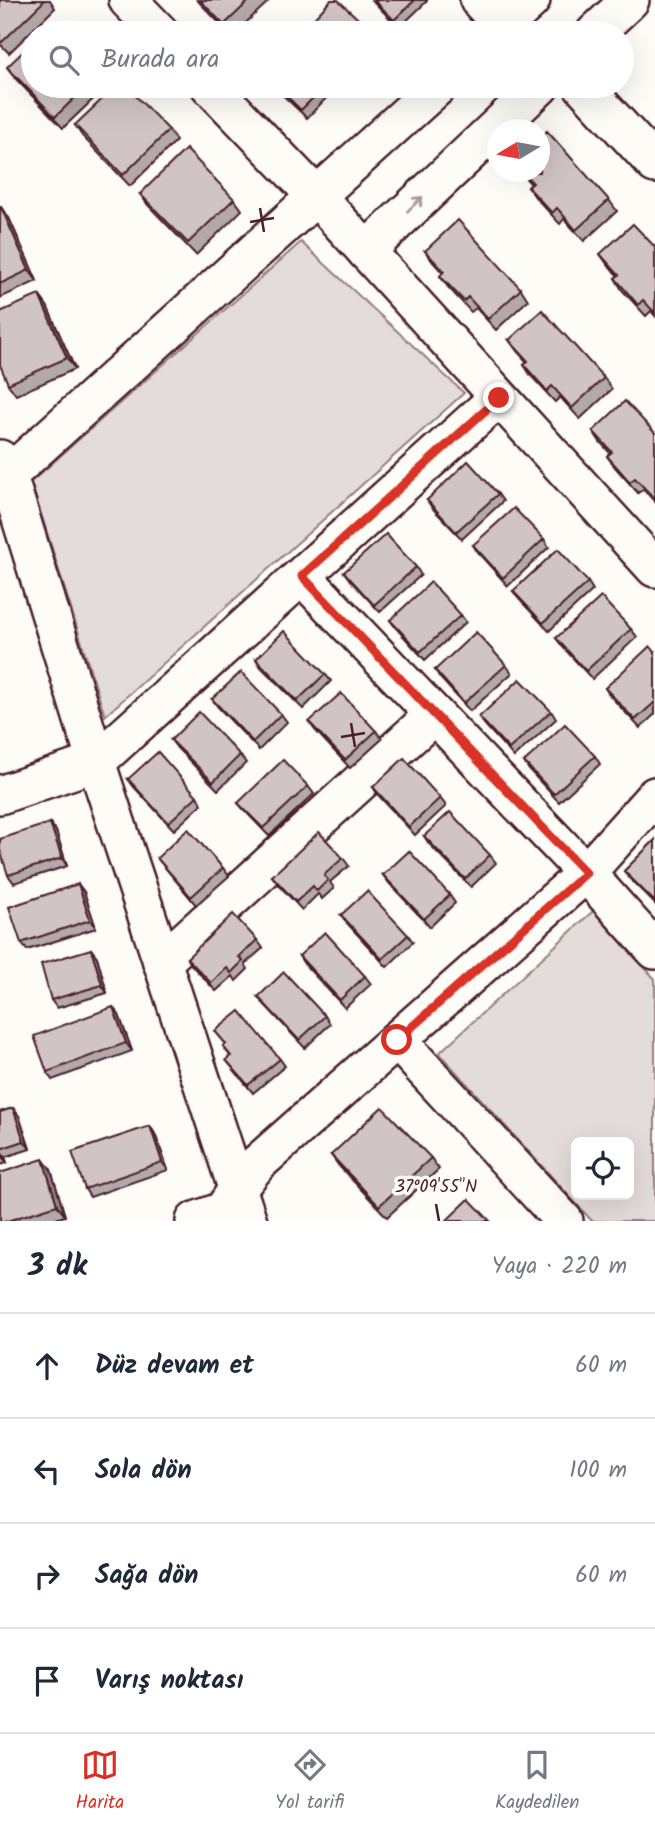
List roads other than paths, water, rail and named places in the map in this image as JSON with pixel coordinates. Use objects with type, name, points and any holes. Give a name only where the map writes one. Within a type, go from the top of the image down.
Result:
[{"type":"street","points":[[128,0],[148,21]]},
{"type":"street","points":[[492,20],[531,0]]},
{"type":"street","points":[[608,21],[630,0]]},
{"type":"street","points":[[222,98],[317,197],[655,568]]},
{"type":"street","points":[[243,1204],[96,762],[4,468],[317,197],[425,98]]},
{"type":"street","points":[[366,251],[527,98]]},
{"type":"street","points":[[594,98],[655,164]]},
{"type":"street","points":[[0,795],[96,762],[499,398]]},
{"type":"street","points":[[302,576],[586,873],[655,950]]},
{"type":"street","points":[[162,962],[434,715]]},
{"type":"street","points":[[243,1204],[258,1163],[586,873],[655,796]]},
{"type":"street","points":[[397,1040],[564,1221]]},
{"type":"street","points":[[195,1221],[243,1204]]}]
